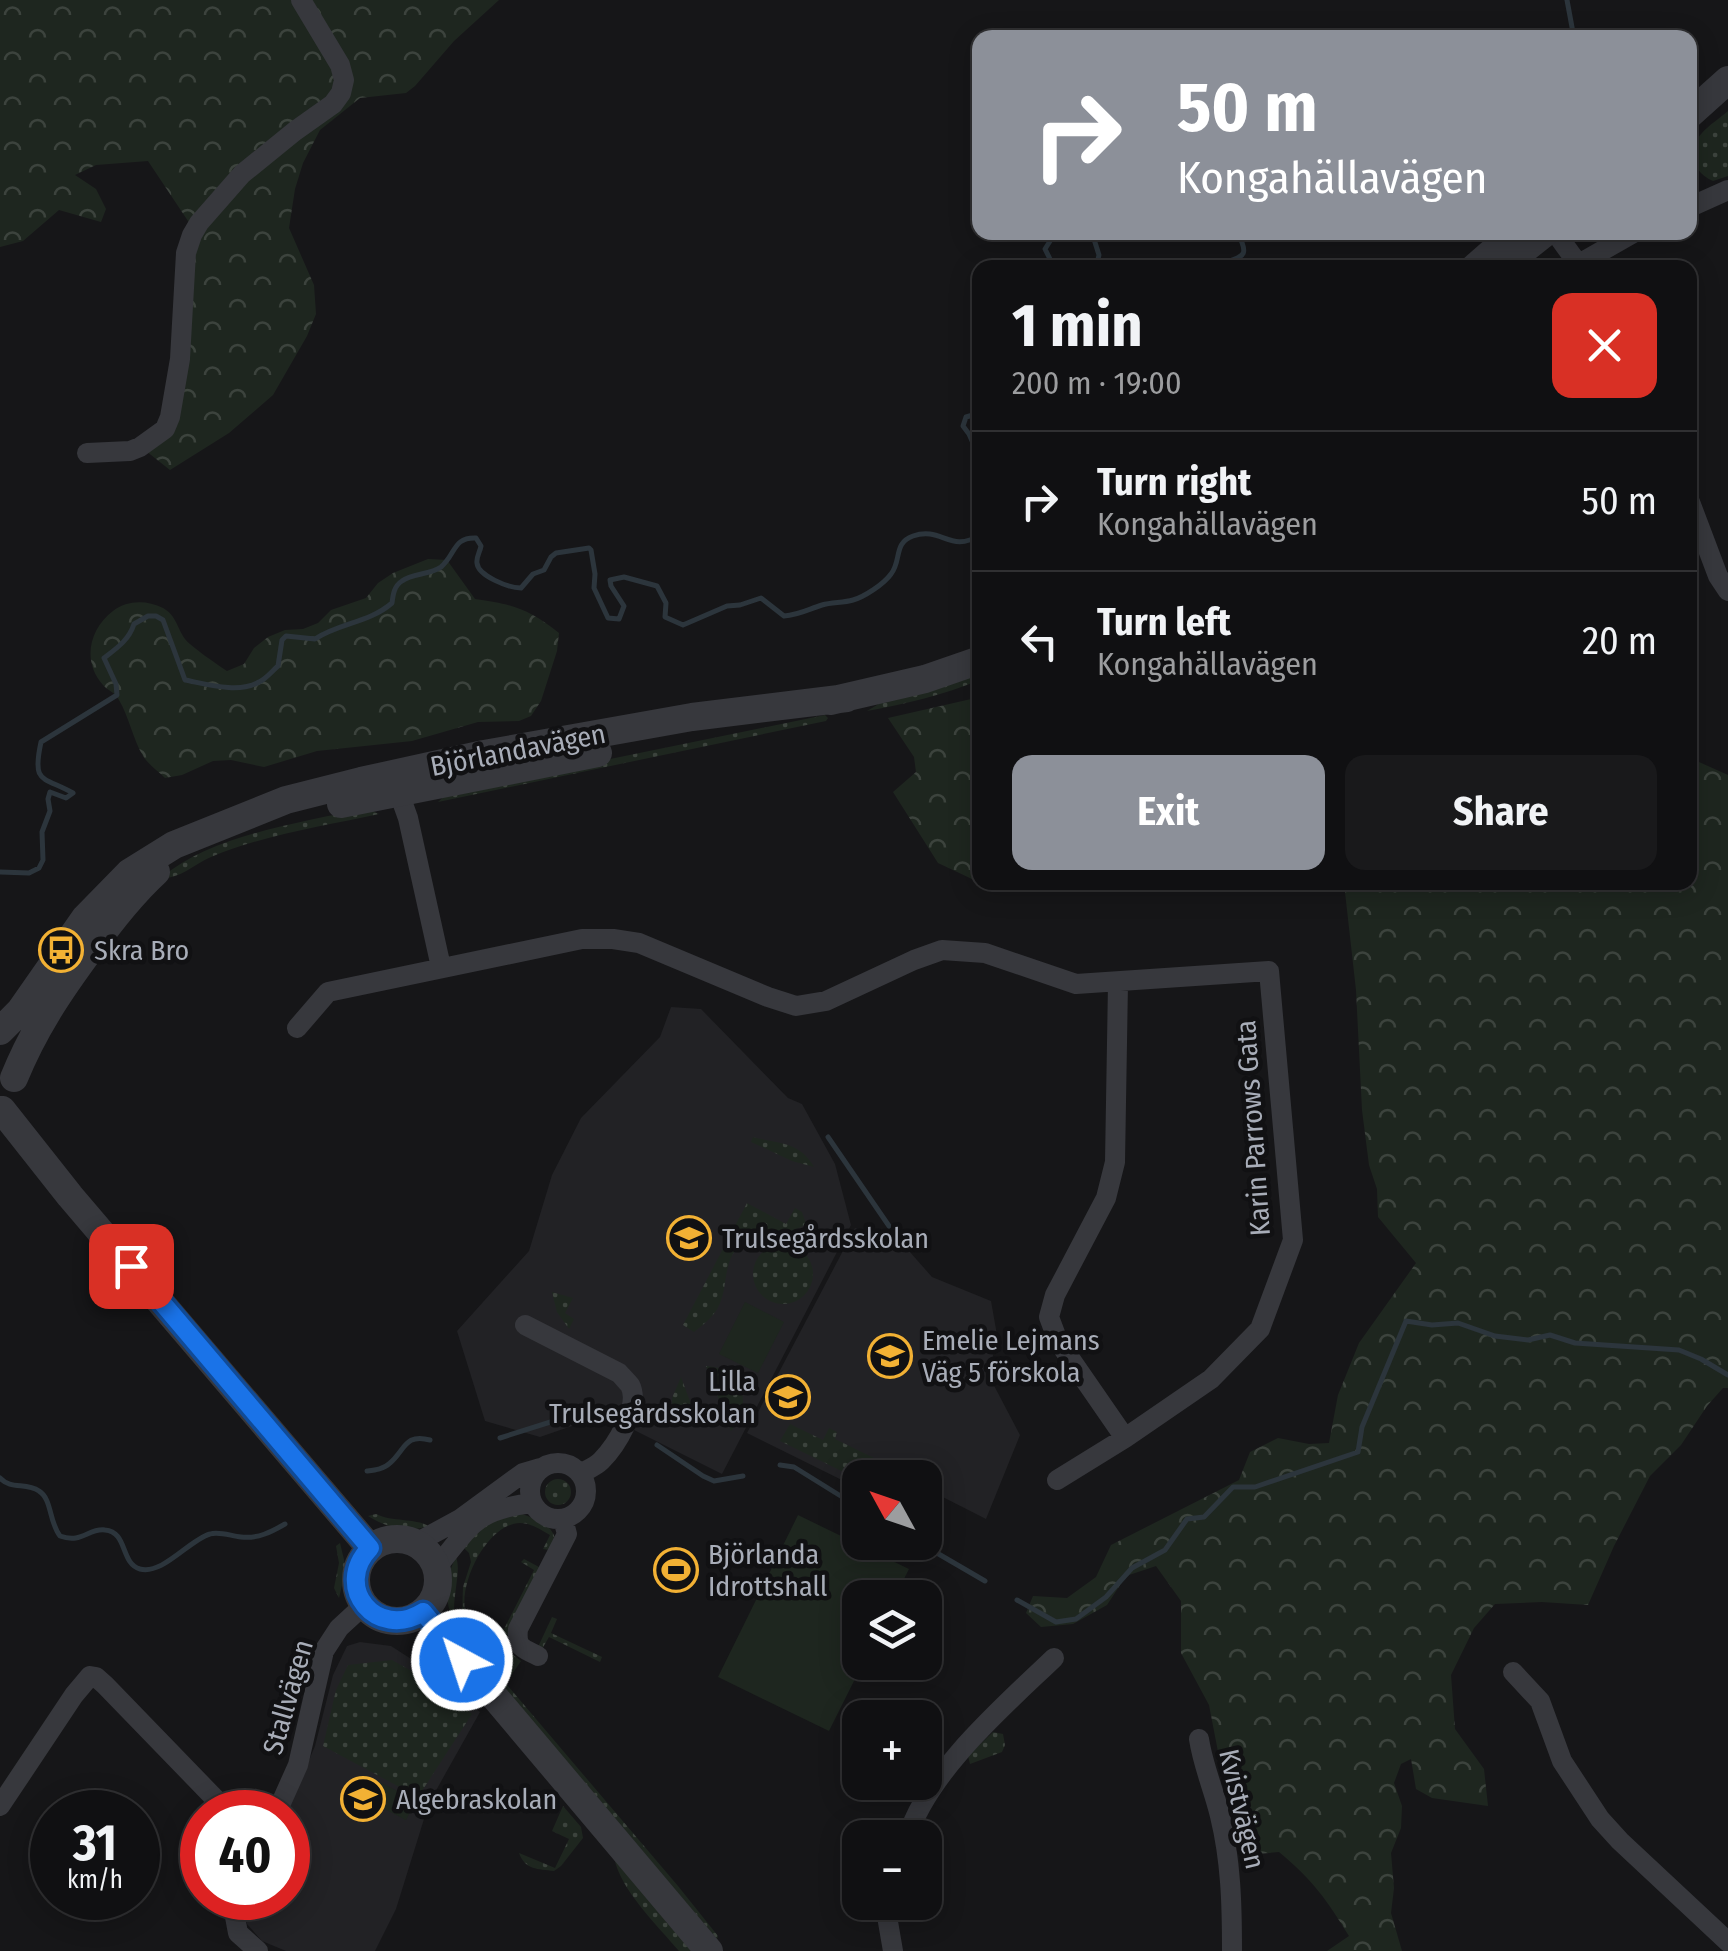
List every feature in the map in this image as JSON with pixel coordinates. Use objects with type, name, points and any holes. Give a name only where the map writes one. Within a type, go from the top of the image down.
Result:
[{"type":"street","points":[[88,453],[140,448],[165,429],[180,359],[186,253],[192,236],[242,174],[333,104],[340,92],[344,80],[340,64],[301,0]]},
{"type":"street","points":[[1697,91],[1728,70]]},
{"type":"street","points":[[1697,108],[1728,80]]},
{"type":"street","points":[[1697,204],[1728,190]]},
{"type":"street","points":[[1483,260],[1506,240]]},
{"type":"street","points":[[1512,260],[1536,240]]},
{"type":"street","points":[[1590,260],[1623,240]]},
{"type":"street","points":[[1697,520],[1718,576],[1728,591]]},
{"type":"street","name":"Björlandavägen","points":[[0,1031],[20,1011],[106,894],[154,855],[196,837],[327,806],[397,783],[712,730],[926,679],[972,663]]},
{"type":"street","points":[[397,783],[442,968]]},
{"type":"street","name":"Björlandavägen","points":[[1,1110],[9,1100],[28,1044],[50,1004],[137,889],[196,837]]},
{"type":"street","points":[[297,1028],[328,992],[582,939],[613,938],[639,943],[796,1006],[826,1002],[942,950],[985,953],[1076,984],[1118,982],[1115,1162],[1106,1198],[1055,1295],[1049,1318],[1058,1342],[1125,1438]]},
{"type":"street","name":"Karin Parrows Gata","points":[[1056,1480],[1211,1379],[1260,1329],[1293,1240],[1268,970],[1118,982]]},
{"type":"street","points":[[0,1049],[14,1078]]},
{"type":"street","points":[[1,1110],[370,1548]]},
{"type":"street","points":[[525,1325],[619,1372],[633,1393],[632,1413],[614,1445],[600,1463],[580,1474]]},
{"type":"street","points":[[416,1543],[460,1519],[523,1473],[554,1463],[566,1464],[580,1474],[586,1488],[584,1502],[576,1513],[563,1519],[545,1516],[532,1504],[530,1484],[542,1468]]},
{"type":"street","points":[[436,1567],[488,1512],[532,1504]]},
{"type":"street","points":[[538,1656],[522,1648],[517,1640],[518,1630],[567,1534],[563,1519]]},
{"type":"street","points":[[392,1538],[416,1543],[432,1557],[436,1567],[438,1579],[432,1603],[406,1620],[378,1617],[364,1605],[356,1589],[359,1562],[370,1548],[392,1538]]},
{"type":"street","name":"Stallvägen","points":[[287,1790],[298,1765],[324,1651],[339,1628],[364,1605]]},
{"type":"street","points":[[423,1612],[709,1951]]},
{"type":"street","points":[[914,1820],[948,1766],[1054,1658]]},
{"type":"street","points":[[1513,1672],[1540,1702],[1562,1760],[1600,1819],[1728,1942]]},
{"type":"street","points":[[0,1806],[90,1676],[105,1685],[207,1790]]},
{"type":"street","name":"Kvistvägen","points":[[1199,1739],[1220,1815],[1232,1888],[1232,1951]]},
{"type":"street","points":[[235,1920],[245,1947]]},
{"type":"street","points":[[888,1920],[893,1951]]},
{"type":"shaded area","name":"Trulsegårdsskolan","points":[[671,1007],[701,1009],[788,1098],[802,1104],[835,1164],[851,1225],[722,1474],[604,1415],[540,1437],[485,1421],[457,1331],[529,1251],[552,1175],[581,1118],[660,1037]]},
{"type":"shaded area","name":"Emelie Lejmans Väg 5 förskola","points":[[855,1228],[902,1243],[932,1277],[991,1301],[997,1335],[989,1376],[1020,1435],[986,1519],[942,1497],[942,1460],[842,1460],[842,1480],[747,1433]]},
{"type":"shaded area","name":"Algebraskolan","points":[[360,1642],[391,1646],[480,1712],[429,1803],[396,1909],[375,1951],[286,1951],[262,1941],[247,1920],[310,1920],[310,1790],[296,1790],[315,1746],[333,1675],[347,1646]]},
{"type":"green space","points":[[0,0],[499,0],[406,93],[360,98],[320,130],[303,163],[289,228],[314,285],[316,314],[307,336],[273,395],[229,433],[170,470],[146,451],[176,424],[194,255],[188,221],[148,161],[96,165],[75,175],[96,189],[106,209],[101,222],[59,210],[23,241],[0,247]]},
{"type":"green space","points":[[1728,111],[1728,176],[1713,181],[1697,168],[1697,140]]},
{"type":"green space","points":[[428,559],[447,560],[475,599],[520,609],[559,633],[541,701],[531,716],[519,721],[478,722],[412,741],[317,751],[264,767],[231,760],[213,761],[165,778],[143,756],[119,700],[103,685],[92,666],[91,646],[98,627],[113,611],[131,603],[163,608],[188,642],[227,671],[244,664],[254,648],[268,637],[318,623],[331,610],[366,598],[393,573]]},
{"type":"green space","points":[[972,675],[972,683],[952,690],[867,711],[882,702]]},
{"type":"green space","points":[[972,699],[972,879],[938,863],[893,792],[916,772],[914,757],[888,718]]},
{"type":"green space","points":[[825,715],[826,721],[438,802],[449,792]]},
{"type":"green space","points":[[1697,761],[1728,775],[1728,1388],[1723,1388],[1707,1406],[1681,1445],[1650,1476],[1588,1605],[1495,1604],[1474,1628],[1451,1675],[1455,1729],[1484,1769],[1488,1806],[1432,1798],[1416,1789],[1411,1759],[1401,1764],[1394,1783],[1402,1806],[1401,1828],[1391,1853],[1391,1913],[1402,1951],[1327,1951],[1349,1936],[1318,1891],[1279,1852],[1246,1855],[1209,1705],[1181,1653],[1181,1601],[1156,1566],[1126,1576],[1107,1605],[1073,1624],[1041,1627],[1026,1613],[1033,1596],[1067,1598],[1096,1577],[1111,1545],[1239,1480],[1250,1452],[1278,1438],[1329,1443],[1338,1395],[1359,1343],[1416,1263],[1378,1217],[1377,1189],[1369,1165],[1362,1110],[1356,990],[1345,890],[1697,890]]},
{"type":"green space","points":[[366,808],[379,814],[251,843],[211,857],[180,874],[161,878],[182,863],[232,840]]},
{"type":"green space","points":[[753,1137],[795,1148],[814,1167],[751,1142]]},
{"type":"green space","points":[[747,1203],[786,1224],[795,1208],[802,1212],[806,1224],[740,1245],[731,1258],[718,1308],[694,1332],[683,1325]]},
{"type":"green space","points":[[783,1244],[804,1253],[813,1274],[804,1295],[783,1304],[762,1295],[753,1274],[762,1253]]},
{"type":"green space","points":[[552,1292],[573,1298],[565,1313],[574,1319],[569,1329],[557,1312]]},
{"type":"green space","points":[[745,1302],[784,1322],[758,1373],[719,1354]]},
{"type":"green space","points":[[706,1366],[729,1373],[741,1389],[742,1410],[731,1431]]},
{"type":"green space","points":[[681,1377],[691,1404],[672,1411],[672,1398]]},
{"type":"green space","points":[[790,1424],[823,1440],[829,1428],[837,1432],[835,1439],[874,1458],[842,1460],[842,1471],[780,1441]]},
{"type":"green space","points":[[558,1479],[567,1483],[571,1492],[567,1501],[558,1505],[549,1501],[545,1492],[549,1483]]},
{"type":"green space","points":[[376,1514],[429,1526],[397,1528],[368,1516]]},
{"type":"green space","points":[[522,1514],[550,1529],[555,1538],[550,1550],[543,1549],[550,1535],[543,1531],[524,1523],[507,1526],[485,1546],[465,1591],[464,1605],[472,1625],[483,1635],[491,1622],[504,1629],[534,1570],[521,1562],[524,1559],[539,1567],[506,1639],[508,1651],[521,1661],[510,1677],[462,1616],[463,1587],[471,1562],[462,1546],[481,1523]]},
{"type":"green space","points":[[798,1515],[842,1536],[842,1560],[890,1560],[909,1569],[904,1580],[842,1580],[842,1680],[854,1680],[829,1731],[718,1677]]},
{"type":"green space","points":[[340,1543],[346,1568],[339,1598],[334,1588],[339,1563],[336,1546]]},
{"type":"green space","points":[[456,1557],[458,1570],[453,1620],[447,1589]]},
{"type":"green space","points":[[552,1617],[557,1619],[551,1633],[602,1657],[600,1662],[549,1637],[542,1649],[538,1647]]},
{"type":"green space","points":[[462,1632],[678,1886],[717,1939],[459,1634]]},
{"type":"green space","points":[[392,1660],[444,1689],[472,1714],[418,1797],[323,1746],[336,1690],[348,1665]]},
{"type":"green space","points":[[993,1732],[1003,1734],[1002,1752],[970,1764],[968,1756]]},
{"type":"green space","points":[[377,1781],[416,1800],[406,1820],[367,1800]]},
{"type":"green space","points":[[563,1806],[581,1827],[583,1838],[554,1871],[528,1866],[519,1853],[555,1868],[569,1839],[552,1831]]},
{"type":"green space","points":[[614,1857],[692,1951],[679,1951],[651,1919],[624,1882]]},
{"type":"waterway","points":[[1567,0],[1573,30]]},
{"type":"waterway","points":[[1050,260],[1045,249],[1051,240]]},
{"type":"waterway","points":[[1094,240],[1098,260]]},
{"type":"waterway","points":[[1232,260],[1243,253],[1241,240]]},
{"type":"waterway","points":[[972,415],[966,417],[963,426],[972,441]]},
{"type":"waterway","points":[[0,872],[29,873],[39,868],[50,792],[66,798],[73,793],[42,777],[38,765],[41,742],[117,695],[104,658],[126,639],[134,624],[148,616],[163,620],[185,680],[242,687],[262,681],[278,666],[286,636],[315,639],[374,615],[392,603],[399,583],[441,567],[459,543],[469,538],[476,538],[481,546],[477,561],[488,577],[521,588],[533,574],[544,570],[556,553],[589,548],[594,588],[608,618],[619,619],[624,606],[610,580],[624,577],[657,586],[666,603],[665,617],[683,625],[727,606],[761,598],[784,616],[853,600],[888,578],[907,539],[923,534],[961,542],[972,539]]},
{"type":"waterway","points":[[828,1137],[889,1226]]},
{"type":"waterway","points":[[1017,1600],[1056,1622],[1076,1619],[1106,1597],[1132,1568],[1165,1550],[1187,1519],[1204,1517],[1233,1487],[1255,1487],[1358,1452],[1362,1427],[1406,1321],[1458,1323],[1495,1336],[1528,1340],[1550,1335],[1575,1343],[1679,1350],[1728,1375]]},
{"type":"waterway","points":[[500,1438],[579,1413],[593,1416]]},
{"type":"waterway","points":[[367,1471],[388,1465],[410,1441],[430,1440]]},
{"type":"waterway","points":[[657,1445],[714,1481],[743,1476]]},
{"type":"waterway","points":[[780,1465],[794,1467],[842,1497]]},
{"type":"waterway","points":[[0,1478],[9,1484],[34,1488],[43,1495],[60,1536],[74,1538],[99,1530],[112,1532],[129,1561],[140,1569],[158,1567],[210,1534],[253,1537],[285,1524]]},
{"type":"waterway","points":[[942,1556],[985,1581]]},
{"type":"place","name":"Skra Bro","points":[[61,950]]},
{"type":"place","name":"Trulsegårdsskolan","points":[[689,1238]]},
{"type":"place","name":"Emelie Lejmans Väg 5 förskola","points":[[890,1356]]},
{"type":"place","name":"Lilla Trulsegårdsskolan","points":[[788,1397]]},
{"type":"place","name":"Björlanda Idrottshall","points":[[676,1570]]},
{"type":"place","name":"Algebraskolan","points":[[363,1799]]},
{"type":"route","points":[[131,1266],[370,1548],[359,1562],[355,1580],[364,1605],[387,1620],[406,1620],[423,1612],[462,1660]]}]
